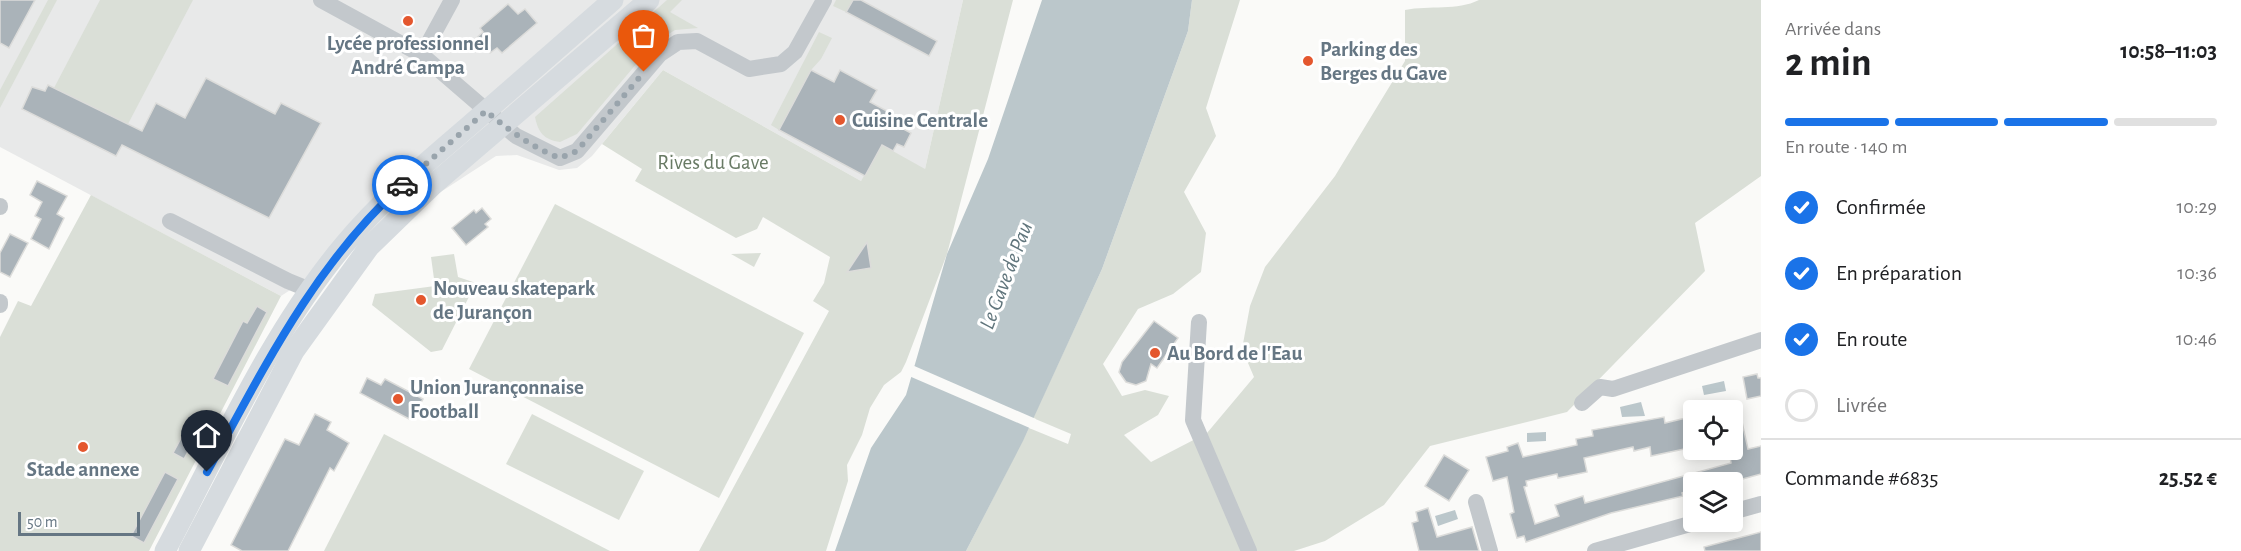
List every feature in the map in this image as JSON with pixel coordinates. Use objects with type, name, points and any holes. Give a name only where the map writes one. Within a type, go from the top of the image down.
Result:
[{"type":"main road","points":[[189,551],[294,351],[348,274],[402,213],[613,0]]},
{"type":"main road","points":[[165,551],[271,354],[310,290],[368,217],[649,0]]},
{"type":"street","points":[[321,0],[422,55],[495,119],[536,147],[560,158],[577,151],[660,54],[678,42],[697,41],[749,69],[781,64],[795,52],[824,0]]},
{"type":"street","points":[[422,55],[452,0]]},
{"type":"street","points":[[170,221],[288,282],[310,290]]},
{"type":"street","points":[[1199,321],[1193,420],[1249,551]]},
{"type":"street","points":[[1582,403],[1600,387],[1613,389],[1761,340]]},
{"type":"street","points":[[1476,502],[1490,551]]},
{"type":"street","points":[[1743,509],[1761,504]]},
{"type":"street","points":[[1595,551],[1683,526]]},
{"type":"shaded area","points":[[0,0],[963,0],[925,169],[865,176],[861,181],[663,70],[592,156],[577,168],[559,170],[517,155],[496,156],[281,296],[0,147]]},
{"type":"green space","points":[[48,0],[57,0],[0,108],[0,90]]},
{"type":"green space","points":[[100,0],[193,0],[128,124],[54,88]]},
{"type":"green space","points":[[667,0],[682,0],[670,12],[698,28],[675,30],[654,43],[577,134],[560,142],[543,134],[535,117]]},
{"type":"green space","points":[[836,0],[853,0],[846,12],[833,6]]},
{"type":"green space","name":"Rives du Gave","points":[[963,0],[1013,0],[947,254],[901,372],[884,385],[870,408],[862,435],[847,465],[848,481],[826,551],[699,551],[829,311],[813,301],[824,283],[830,257],[763,217],[757,229],[736,238],[635,181],[642,169],[602,144],[663,70],[861,181],[882,145],[925,169]]},
{"type":"green space","points":[[1192,0],[1240,0],[1206,108],[1216,136],[1184,192],[1206,233],[1201,272],[1173,294],[1138,309],[1103,364],[1122,396],[1145,390],[1169,396],[1158,415],[1124,435],[1151,462],[1207,433],[1254,377],[1242,349],[1250,306],[1265,267],[1335,176],[1405,61],[1405,10],[1462,6],[1479,0],[1761,0],[1761,176],[1695,223],[1705,271],[1567,412],[1430,446],[1384,505],[1325,541],[1294,551],[966,551],[1029,428],[1068,444],[1071,434],[1033,418],[1102,269],[1188,31]]},
{"type":"green space","points":[[819,32],[832,38],[821,59],[811,70],[779,130],[771,125]]},
{"type":"green space","name":"Stade annexe","points":[[91,195],[281,296],[149,551],[0,551],[0,337],[18,301],[31,306]]},
{"type":"green space","points":[[555,204],[804,333],[719,498],[469,369]]},
{"type":"green space","points":[[761,253],[754,267],[731,254]]},
{"type":"green space","name":"Nouveau skatepark de Jurançon","points":[[454,254],[458,277],[476,283],[442,350],[431,352],[372,305],[375,294],[435,286],[431,257]]},
{"type":"green space","points":[[532,414],[644,471],[619,520],[506,464]]},
{"type":"green space","points":[[384,434],[610,551],[324,551]]},
{"type":"water","name":"Le Gave de Pau","points":[[1042,0],[1192,0],[1188,31],[1102,269],[1023,441],[966,551],[835,551],[871,448],[906,395],[947,254],[988,159]]},
{"type":"water","points":[[1724,381],[1726,391],[1704,395],[1702,386]]},
{"type":"water","points":[[1641,402],[1645,416],[1622,417],[1620,407]]},
{"type":"water","points":[[1546,432],[1546,441],[1527,442],[1527,433]]},
{"type":"water","points":[[1455,510],[1458,519],[1438,526],[1435,516]]},
{"type":"pier","points":[[912,365],[1036,419],[1032,429],[909,376]]},
{"type":"building","points":[[0,0],[35,0],[9,48],[0,43]]},
{"type":"building","points":[[853,0],[861,0],[937,41],[929,56],[846,12]]},
{"type":"building","points":[[508,4],[518,14],[525,9],[537,23],[502,53],[497,48],[490,53],[486,48],[482,51],[474,40],[483,32],[480,28]]},
{"type":"building","name":"Cuisine Centrale","points":[[811,70],[834,82],[840,70],[877,90],[870,102],[898,117],[894,124],[911,133],[904,147],[897,144],[893,151],[882,145],[865,176],[779,130]]},
{"type":"building","points":[[206,78],[275,114],[281,103],[321,123],[269,218],[122,145],[116,156],[22,109],[32,87],[45,91],[48,85],[142,131],[156,103],[185,118]]},
{"type":"building","points":[[37,181],[67,196],[57,214],[64,218],[49,249],[31,239],[41,219],[35,216],[42,202],[30,195]]},
{"type":"building","points":[[482,208],[491,219],[485,224],[488,227],[466,245],[452,228],[474,210],[476,213]]},
{"type":"building","points":[[10,234],[28,243],[10,277],[0,272],[0,253]]},
{"type":"building","points":[[867,242],[871,268],[847,272]]},
{"type":"building","points":[[257,306],[267,312],[228,386],[213,379],[243,321],[247,323]]},
{"type":"building","points":[[1154,321],[1178,338],[1157,368],[1151,364],[1146,381],[1136,385],[1126,382],[1119,372],[1122,362]]},
{"type":"building","points":[[1757,374],[1758,378],[1761,378],[1761,396],[1747,399],[1743,377]]},
{"type":"building","name":"Union Jurançonnaise Football","points":[[367,378],[381,385],[385,379],[423,399],[411,420],[360,393]]},
{"type":"building","points":[[194,414],[205,420],[184,459],[173,453]]},
{"type":"building","points":[[315,414],[331,422],[327,430],[349,443],[334,471],[330,468],[288,551],[242,551],[231,545],[285,439],[299,445]]},
{"type":"building","points":[[1664,417],[1665,423],[1683,419],[1683,449],[1651,456],[1650,447],[1634,451],[1633,447],[1584,458],[1587,472],[1558,478],[1557,474],[1526,481],[1527,486],[1524,487],[1535,524],[1559,516],[1555,505],[1583,496],[1585,503],[1683,476],[1683,496],[1611,513],[1526,542],[1524,536],[1517,538],[1510,514],[1514,512],[1507,477],[1493,481],[1486,457],[1508,451],[1507,447],[1518,443],[1523,457],[1577,445],[1576,439],[1593,436],[1592,430]]},
{"type":"building","points":[[1743,426],[1748,449],[1761,446],[1761,474],[1743,479],[1743,472],[1698,472],[1731,463],[1730,460],[1743,460]]},
{"type":"building","points":[[1444,455],[1469,470],[1449,501],[1425,486]]},
{"type":"building","points":[[165,472],[178,479],[144,543],[131,536]]},
{"type":"building","points":[[1428,508],[1437,537],[1472,527],[1479,551],[1419,551],[1412,523],[1418,521],[1416,512]]},
{"type":"building","points":[[1761,532],[1761,551],[1705,551],[1704,547]]},
{"type":"way so far","points":[[402,185],[486,111],[516,136],[543,152],[560,158],[577,151],[644,72]]},
{"type":"place","name":"Lycée professionnel André Campa","points":[[408,21]]},
{"type":"place","name":"Parking des Berges du Gave","points":[[1308,61]]},
{"type":"place","name":"Cuisine Centrale","points":[[840,120]]},
{"type":"place","name":"Nouveau skatepark de Jurançon","points":[[421,300]]},
{"type":"place","name":"Au Bord de l'Eau","points":[[1155,353]]},
{"type":"place","name":"Union Jurançonnaise Football","points":[[398,399]]},
{"type":"place","name":"Stade annexe","points":[[83,447]]},
{"type":"route","points":[[207,472],[271,354],[310,290],[368,217],[402,185]]}]
